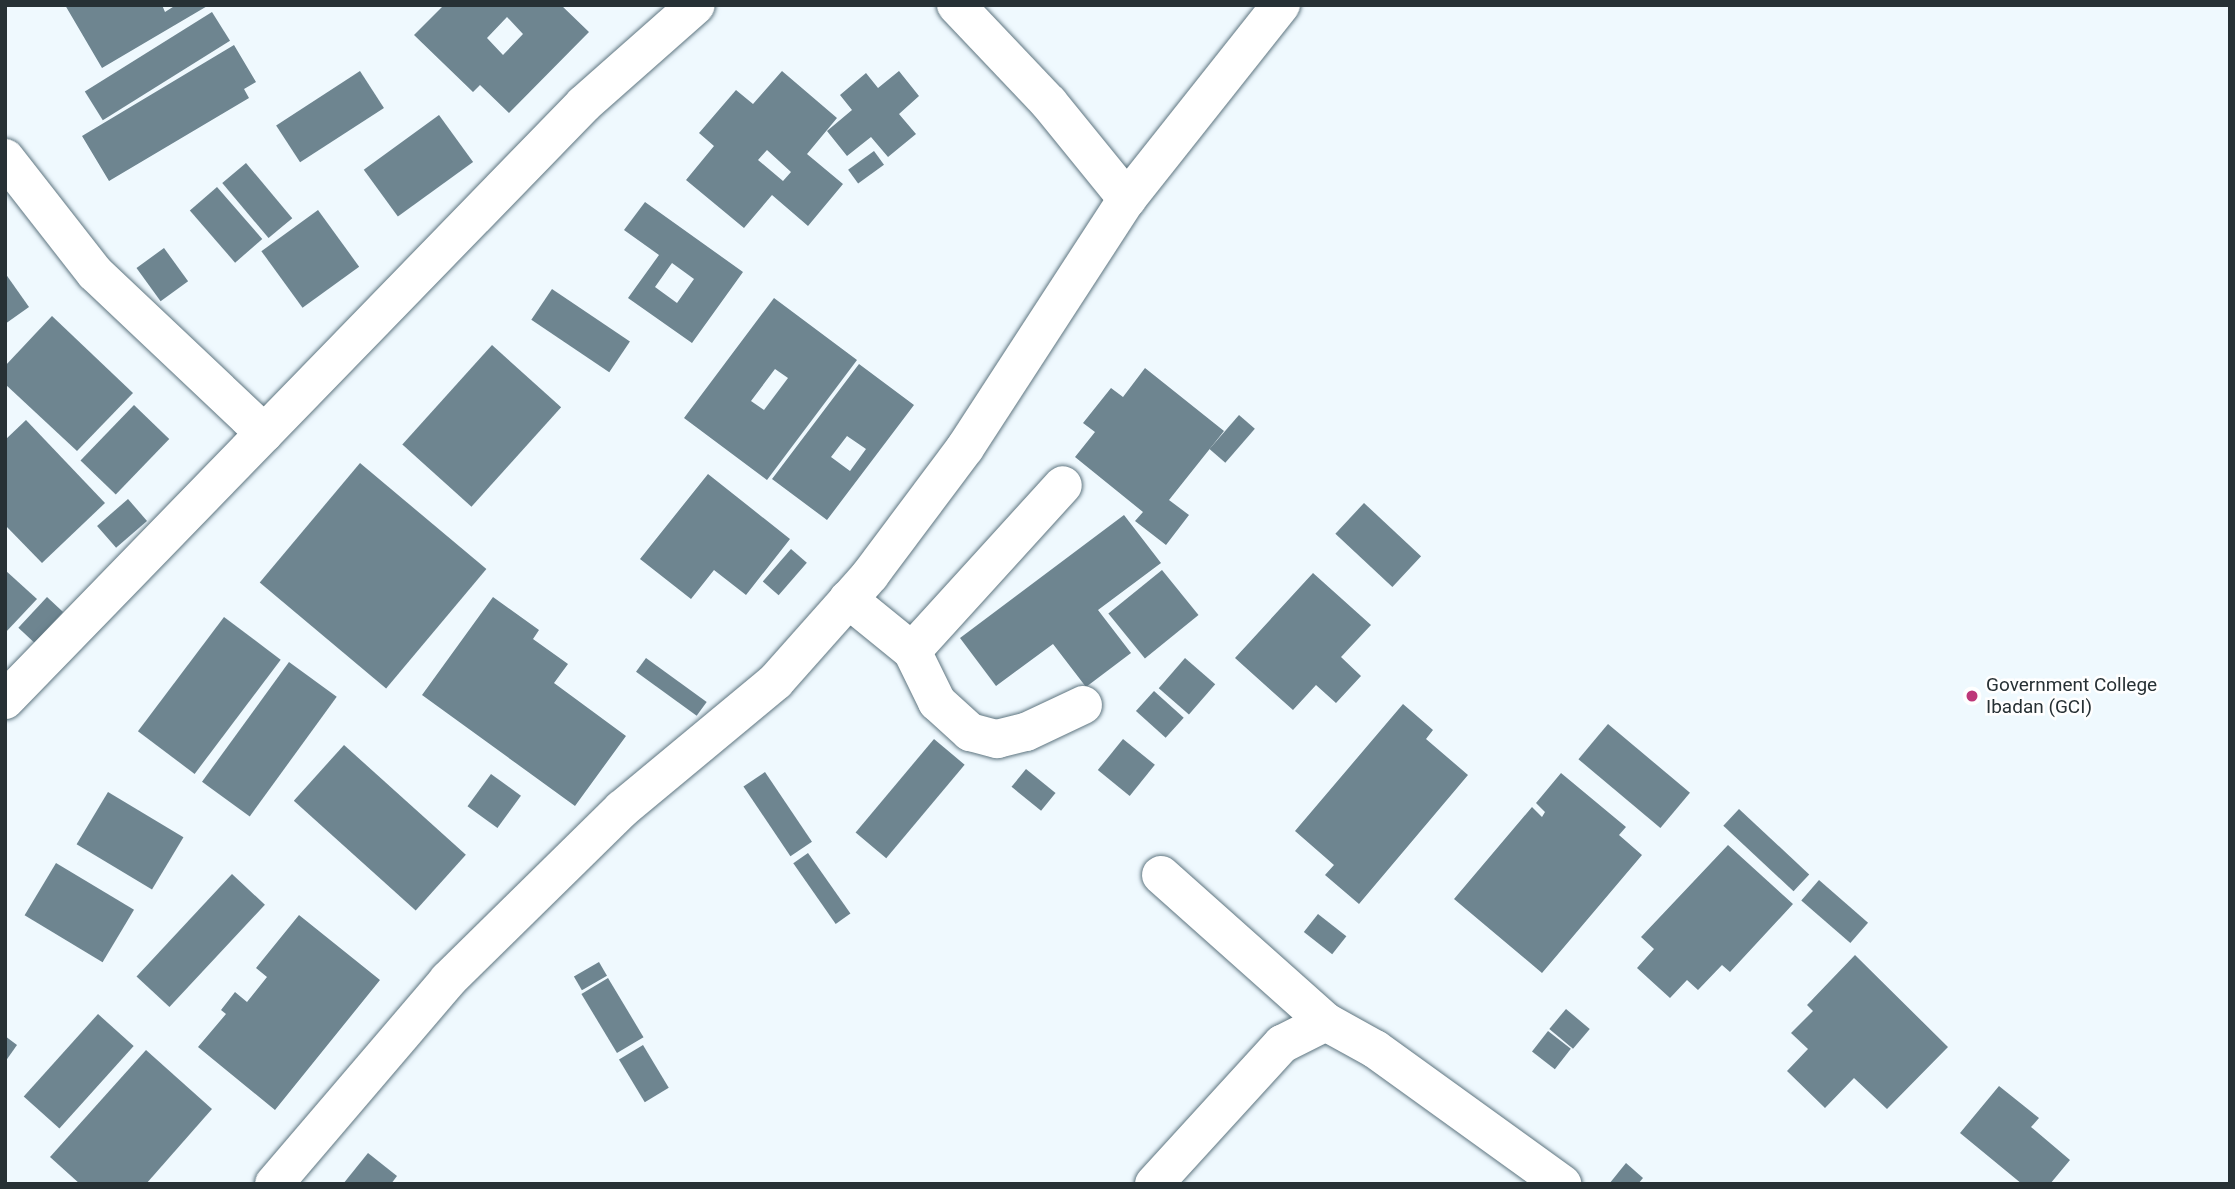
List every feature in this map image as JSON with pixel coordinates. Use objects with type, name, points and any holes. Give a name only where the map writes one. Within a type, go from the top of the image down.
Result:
[{"type":"street","points":[[5,700],[584,104],[696,5]]},
{"type":"street","points":[[956,5],[1049,103],[1128,199]]},
{"type":"street","points":[[274,1184],[448,980],[622,808],[776,681],[848,599],[965,448],[1128,199],[1281,5]]},
{"type":"street","points":[[5,158],[94,273],[264,433]]},
{"type":"street","points":[[912,651],[1063,485]]},
{"type":"street","points":[[848,599],[912,651],[937,702],[970,732],[997,739],[1016,734],[1083,705]]},
{"type":"street","points":[[1161,875],[1326,1022],[1375,1049],[1562,1184]]},
{"type":"street","points":[[1154,1184],[1282,1044],[1326,1022]]},
{"type":"building","points":[[65,5],[162,5],[165,12],[176,5],[209,5],[102,68]]},
{"type":"building","points":[[444,5],[561,5],[589,32],[509,113],[480,85],[473,92],[414,35]],"holes":[[[507,17],[523,34],[503,55],[487,38]]]},
{"type":"building","points":[[212,12],[230,41],[103,120],[85,91]]},
{"type":"building","points":[[234,45],[256,82],[244,89],[249,98],[109,181],[82,136]]},
{"type":"building","points":[[360,71],[384,108],[300,162],[276,125]]},
{"type":"building","points":[[782,71],[837,118],[807,154],[843,184],[808,226],[772,195],[744,228],[686,180],[714,146],[699,133],[736,90],[753,104]],"holes":[[[767,150],[791,172],[783,181],[758,160]]]},
{"type":"building","points":[[899,71],[919,96],[899,114],[916,134],[888,157],[871,137],[847,156],[827,131],[852,110],[840,95],[866,73],[878,88]]},
{"type":"building","points":[[439,115],[473,162],[398,217],[364,170]]},
{"type":"building","points":[[874,151],[884,165],[858,184],[848,170]]},
{"type":"building","points":[[246,163],[292,218],[269,238],[222,183]]},
{"type":"building","points":[[217,187],[262,239],[235,263],[190,211]]},
{"type":"building","points":[[645,202],[743,272],[692,343],[628,298],[659,255],[624,230]],"holes":[[[672,263],[694,279],[677,303],[655,287]]]},
{"type":"building","points":[[318,210],[359,267],[303,308],[261,251]]},
{"type":"building","points":[[164,248],[188,281],[161,301],[136,268]]},
{"type":"building","points":[[5,273],[29,307],[5,324]]},
{"type":"building","points":[[552,289],[630,342],[609,372],[531,320]]},
{"type":"building","points":[[774,298],[857,360],[767,480],[684,418]],"holes":[[[775,369],[788,378],[764,410],[751,401]]]},
{"type":"building","points":[[52,316],[133,393],[77,451],[5,384],[5,366]]},
{"type":"building","points":[[492,345],[561,407],[471,507],[402,445]]},
{"type":"building","points":[[859,364],[914,405],[827,520],[772,479]],"holes":[[[847,436],[866,449],[850,471],[831,457]]]},
{"type":"building","points":[[1145,368],[1224,431],[1169,500],[1189,515],[1166,545],[1135,521],[1143,512],[1075,457],[1095,432],[1083,423],[1111,388],[1123,397]]},
{"type":"building","points":[[134,405],[169,439],[116,494],[81,460]]},
{"type":"building","points":[[1239,415],[1255,429],[1225,463],[1209,449]]},
{"type":"building","points":[[26,420],[105,503],[42,563],[5,525],[5,440]]},
{"type":"building","points":[[360,463],[486,569],[386,689],[260,583]]},
{"type":"building","points":[[708,474],[790,539],[746,595],[714,570],[691,599],[640,559]]},
{"type":"building","points":[[128,499],[147,521],[116,548],[97,526]]},
{"type":"building","points":[[1364,503],[1421,556],[1392,587],[1335,534]]},
{"type":"building","points":[[1124,515],[1161,563],[1098,610],[1131,653],[1086,687],[1053,644],[996,686],[960,638]]},
{"type":"building","points":[[791,549],[807,563],[779,595],[763,581]]},
{"type":"building","points":[[5,570],[37,599],[5,633]]},
{"type":"building","points":[[1162,570],[1199,615],[1145,658],[1108,613]]},
{"type":"building","points":[[1313,573],[1371,625],[1341,657],[1361,676],[1336,703],[1316,685],[1293,710],[1235,658]]},
{"type":"building","points":[[47,597],[63,612],[34,643],[18,628]]},
{"type":"building","points":[[493,597],[539,630],[533,639],[568,664],[554,683],[626,736],[575,806],[422,695]]},
{"type":"building","points":[[224,617],[281,660],[195,774],[138,731]]},
{"type":"building","points":[[646,658],[707,702],[697,716],[636,672]]},
{"type":"building","points":[[1185,658],[1215,684],[1189,714],[1159,688]]},
{"type":"building","points":[[289,662],[337,697],[250,816],[202,782]]},
{"type":"building","points":[[1154,691],[1184,718],[1166,738],[1136,711]]},
{"type":"building","points":[[1403,704],[1433,730],[1426,739],[1468,775],[1359,904],[1325,875],[1334,865],[1295,831]]},
{"type":"building","points":[[1608,724],[1690,793],[1660,828],[1578,759]]},
{"type":"building","points":[[934,739],[965,765],[886,858],[856,832]]},
{"type":"building","points":[[1123,739],[1155,765],[1130,796],[1098,770]]},
{"type":"building","points":[[344,745],[466,855],[416,910],[294,801]]},
{"type":"building","points":[[1026,769],[1056,793],[1041,811],[1012,787]]},
{"type":"building","points":[[765,772],[812,842],[790,856],[743,787]]},
{"type":"building","points":[[1561,773],[1626,827],[1619,835],[1642,855],[1542,973],[1454,899],[1532,807],[1542,817],[1545,812],[1536,803]]},
{"type":"building","points":[[491,774],[521,796],[497,828],[467,806]]},
{"type":"building","points":[[108,792],[183,837],[152,890],[77,844]]},
{"type":"building","points":[[1739,809],[1809,874],[1794,891],[1723,826]]},
{"type":"building","points":[[1728,845],[1793,904],[1730,972],[1722,965],[1698,990],[1687,980],[1670,998],[1637,968],[1654,949],[1641,937]]},
{"type":"building","points":[[808,853],[850,914],[836,924],[793,863]]},
{"type":"building","points":[[56,863],[134,910],[103,962],[25,915]]},
{"type":"building","points":[[232,874],[265,905],[169,1007],[137,976]]},
{"type":"building","points":[[1819,880],[1868,923],[1850,943],[1801,900]]},
{"type":"building","points":[[1318,914],[1346,936],[1332,954],[1304,932]]},
{"type":"building","points":[[299,915],[380,980],[275,1110],[198,1047],[226,1014],[221,1010],[235,992],[247,1002],[267,977],[256,968]]},
{"type":"building","points":[[1855,955],[1948,1047],[1887,1109],[1854,1078],[1825,1108],[1787,1071],[1808,1049],[1791,1033],[1813,1011],[1807,1005]]},
{"type":"building","points":[[599,962],[607,976],[582,990],[574,976]]},
{"type":"building","points":[[608,978],[644,1037],[617,1053],[581,994]]},
{"type":"building","points":[[1566,1009],[1590,1029],[1573,1049],[1549,1029]]},
{"type":"building","points":[[98,1014],[134,1046],[59,1129],[24,1096]]},
{"type":"building","points":[[1548,1031],[1571,1049],[1555,1069],[1532,1051]]},
{"type":"building","points":[[5,1036],[17,1045],[5,1062]]},
{"type":"building","points":[[643,1045],[669,1088],[645,1102],[619,1059]]},
{"type":"building","points":[[146,1050],[212,1109],[146,1184],[80,1184],[50,1157]]},
{"type":"building","points":[[1999,1086],[2039,1118],[2031,1127],[2070,1160],[2050,1184],[2022,1184],[1960,1133]]},
{"type":"building","points":[[368,1153],[397,1176],[391,1184],[343,1184]]},
{"type":"building","points":[[1626,1163],[1643,1178],[1638,1184],[1609,1184]]},
{"type":"place","name":"Government College Ibadan (GCI)","points":[[1972,696]]}]
